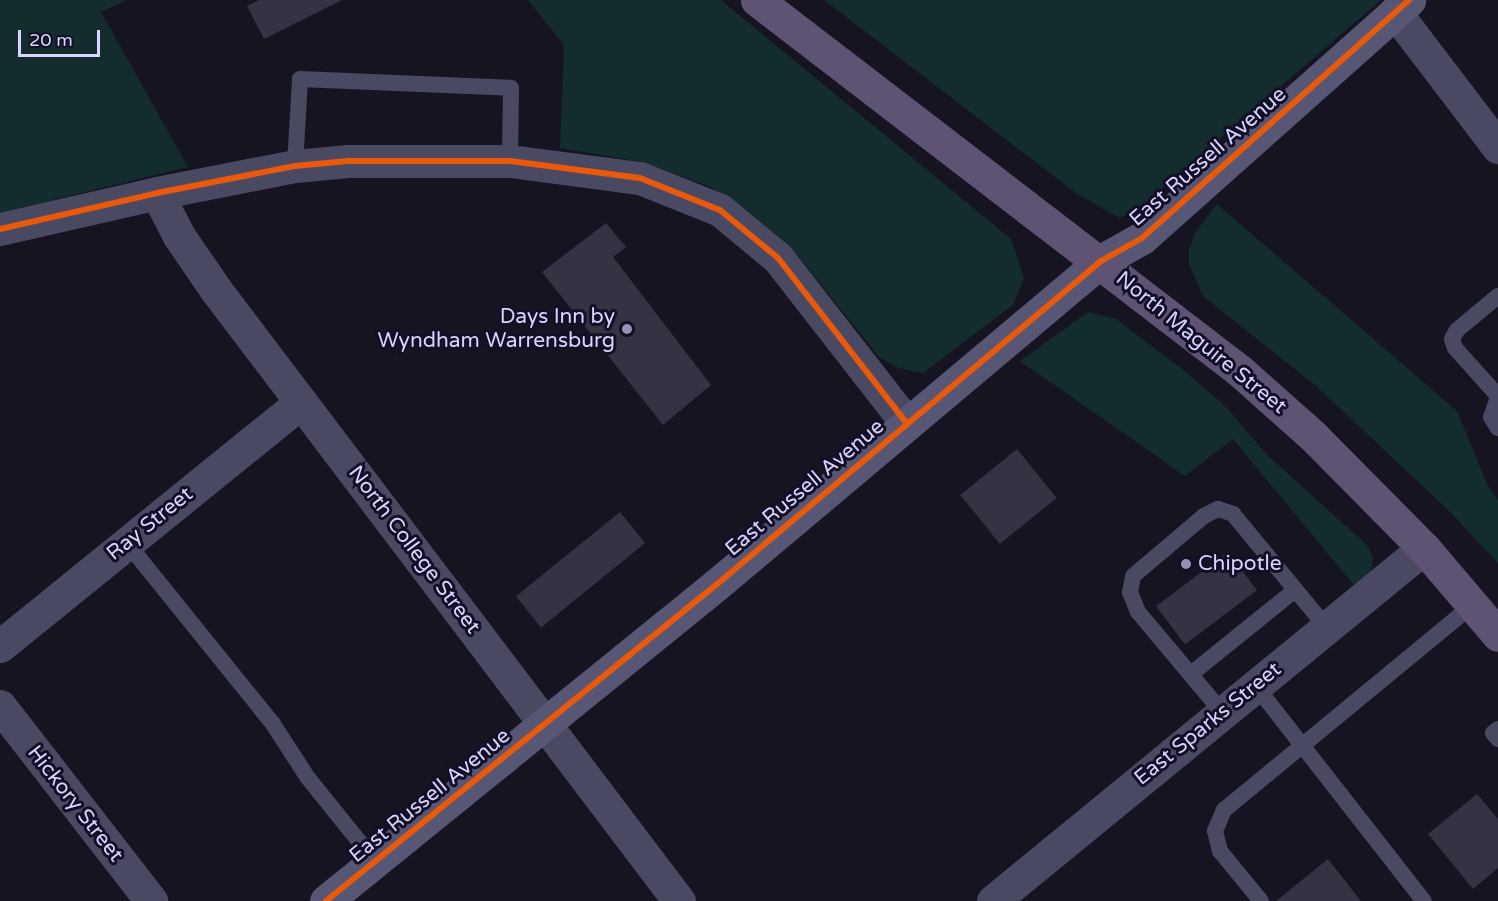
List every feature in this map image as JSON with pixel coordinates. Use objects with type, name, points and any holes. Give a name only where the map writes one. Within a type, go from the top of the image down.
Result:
[{"type":"main road","name":"North Maguire Street","points":[[757,0],[1101,261],[1305,429],[1424,548],[1498,635]]},
{"type":"street","name":"East Russell Avenue","points":[[326,901],[543,726],[1101,261],[1142,238],[1402,6]]},
{"type":"street","points":[[1402,6],[1498,147]]},
{"type":"street","points":[[0,229],[295,166],[348,161],[510,161],[640,178],[720,210],[778,258],[907,424]]},
{"type":"street","name":"North College Street","points":[[157,194],[179,236],[216,290],[530,703],[543,726],[679,901]]},
{"type":"street","name":"Ray Street","points":[[0,646],[301,402]]},
{"type":"street","name":"East Sparks Street","points":[[993,901],[1424,548]]},
{"type":"street","name":"Hickory Street","points":[[0,706],[151,901]]},
{"type":"lane","points":[[295,166],[300,79],[511,88],[510,161]]},
{"type":"lane","points":[[1498,296],[1456,330],[1452,339],[1455,348],[1498,397],[1491,417],[1498,428]]},
{"type":"lane","points":[[1222,712],[1138,612],[1130,592],[1133,576],[1204,516],[1218,509],[1233,514],[1326,627]]},
{"type":"lane","points":[[127,543],[273,724],[308,778],[375,861]]},
{"type":"lane","points":[[1191,674],[1295,590]]},
{"type":"lane","points":[[1261,901],[1220,851],[1215,831],[1224,810],[1240,794],[1473,605]]},
{"type":"lane","points":[[1255,685],[1424,901]]},
{"type":"lane","points":[[1498,729],[1493,733],[1498,739]]},
{"type":"green space","points":[[0,0],[127,0],[101,12],[188,167],[0,213]]},
{"type":"green space","points":[[528,0],[721,0],[1011,239],[1024,278],[1013,305],[923,373],[898,368],[879,357],[795,252],[748,211],[711,187],[642,162],[560,148],[564,45]]},
{"type":"green space","points":[[824,0],[1381,0],[1138,209],[1120,218],[1077,194]]},
{"type":"green space","points":[[1217,204],[1457,411],[1488,486],[1498,500],[1498,563],[1447,509],[1316,386],[1203,296],[1189,264],[1189,250],[1195,233]]},
{"type":"green space","points":[[1088,312],[1116,319],[1182,369],[1226,407],[1266,454],[1368,546],[1373,558],[1372,571],[1357,589],[1233,439],[1185,476],[1020,361]]},
{"type":"building","points":[[259,0],[342,0],[264,39],[247,6]]},
{"type":"building","name":"Days Inn by Wyndham Warrensburg","points":[[606,223],[626,247],[613,257],[711,385],[663,425],[542,272]]},
{"type":"building","points":[[1017,449],[1057,498],[1000,544],[960,495]]},
{"type":"building","points":[[620,512],[645,543],[541,627],[516,596]]},
{"type":"building","points":[[1228,552],[1257,590],[1185,644],[1156,606]]},
{"type":"building","points":[[1477,794],[1498,819],[1498,868],[1473,889],[1428,834]]},
{"type":"building","points":[[1328,859],[1361,901],[1276,901]]},
{"type":"cycle path","points":[[326,901],[716,585],[1101,261],[1142,238],[1409,0]]},
{"type":"cycle path","points":[[0,229],[157,193],[295,166],[348,161],[510,161],[640,178],[720,210],[778,258],[907,424]]},
{"type":"place","name":"Days Inn by Wyndham Warrensburg","points":[[627,329]]},
{"type":"place","name":"Chipotle","points":[[1186,564]]}]
